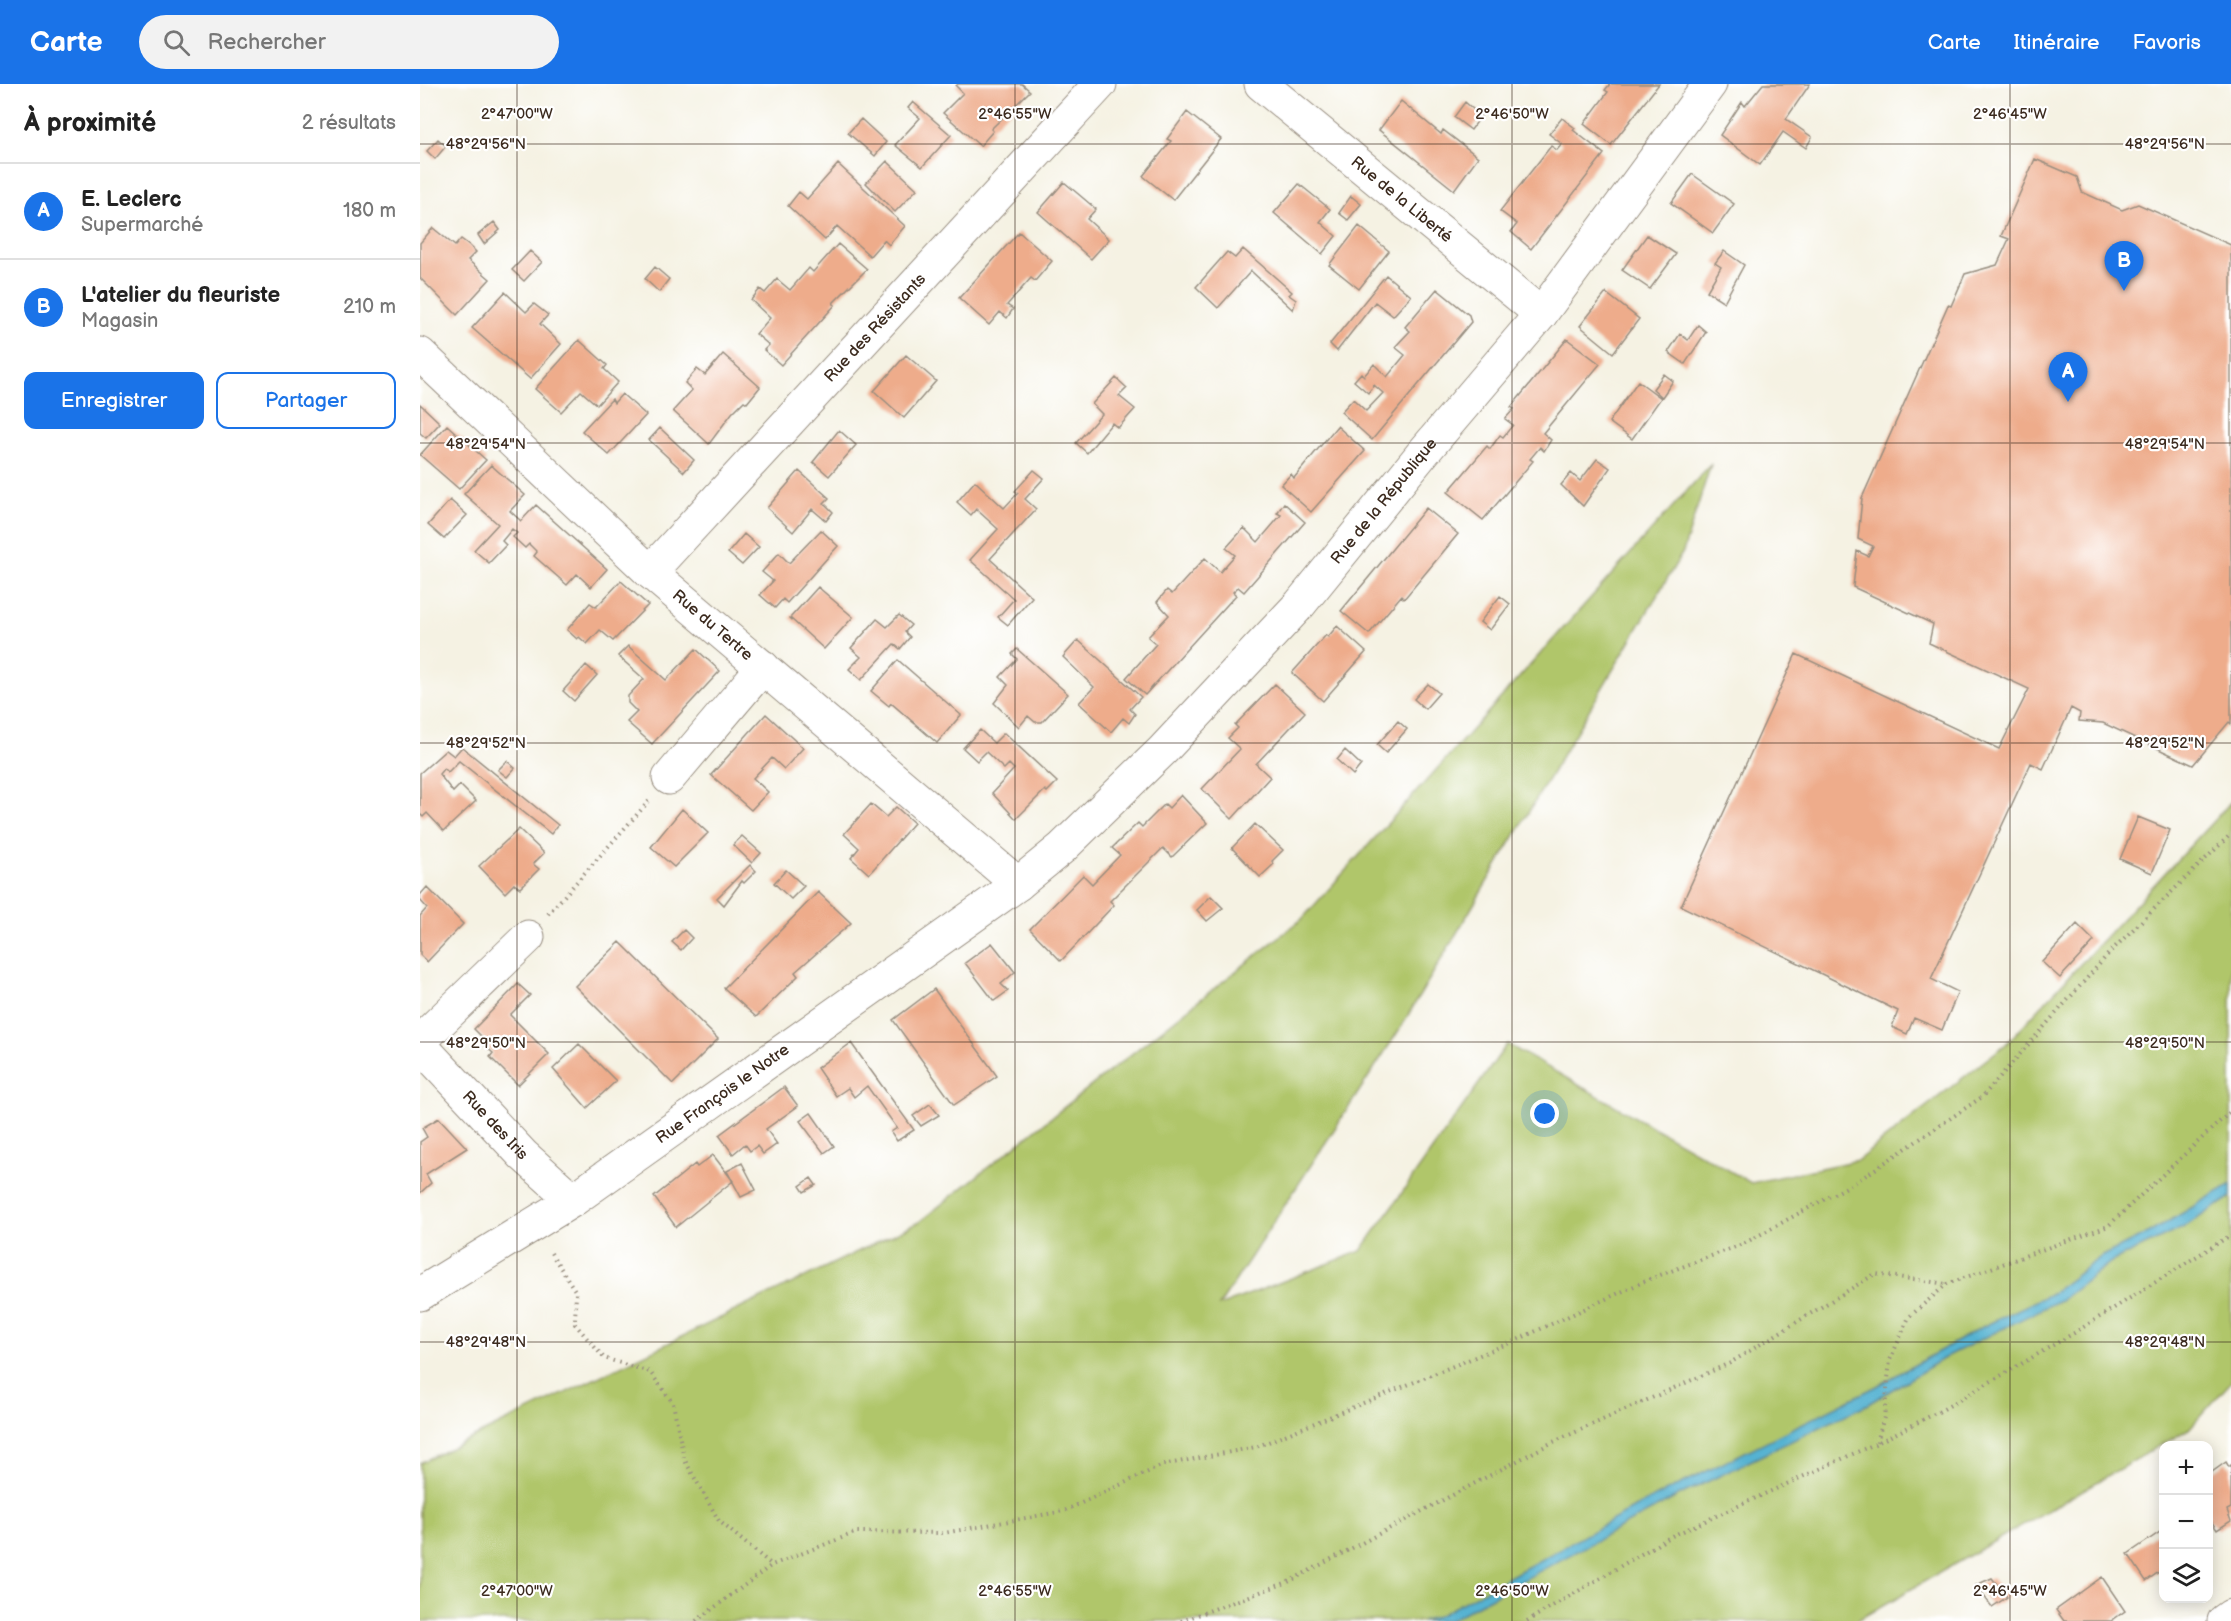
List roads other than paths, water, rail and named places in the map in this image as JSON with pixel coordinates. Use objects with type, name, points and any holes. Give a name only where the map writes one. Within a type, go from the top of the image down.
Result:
[{"type":"street","name":"Rue des Résistants","points":[[650,572],[1100,84]]},
{"type":"street","name":"Rue de la Liberté","points":[[1261,84],[1541,314]]},
{"type":"street","name":"Rue de la République","points":[[1018,884],[1062,849],[1163,750],[1300,604],[1422,454],[1541,314],[1710,84]]},
{"type":"street","name":"Rue du Tertre","points":[[420,354],[650,572],[1018,884]]},
{"type":"street","points":[[669,778],[763,667]]},
{"type":"street","name":"Rue François le Notre","points":[[420,1294],[573,1200],[1018,884]]},
{"type":"street","points":[[420,1043],[528,937]]},
{"type":"street","name":"Rue des Iris","points":[[420,1043],[523,1155],[573,1200]]},
{"type":"street","points":[[2224,1621],[2231,1616]]},
{"type":"water","points":[[2231,1184],[2231,1197],[2184,1227],[2111,1262],[2064,1298],[1948,1356],[1868,1404],[1682,1494],[1448,1621],[1421,1621],[1438,1616],[1649,1500],[1877,1386],[1984,1326],[2052,1293],[2102,1256],[2154,1230]]},
{"type":"place","name":"L'atelier du fleuriste","points":[[2124,291]]},
{"type":"place","name":"E. Leclerc","points":[[2068,402]]}]
